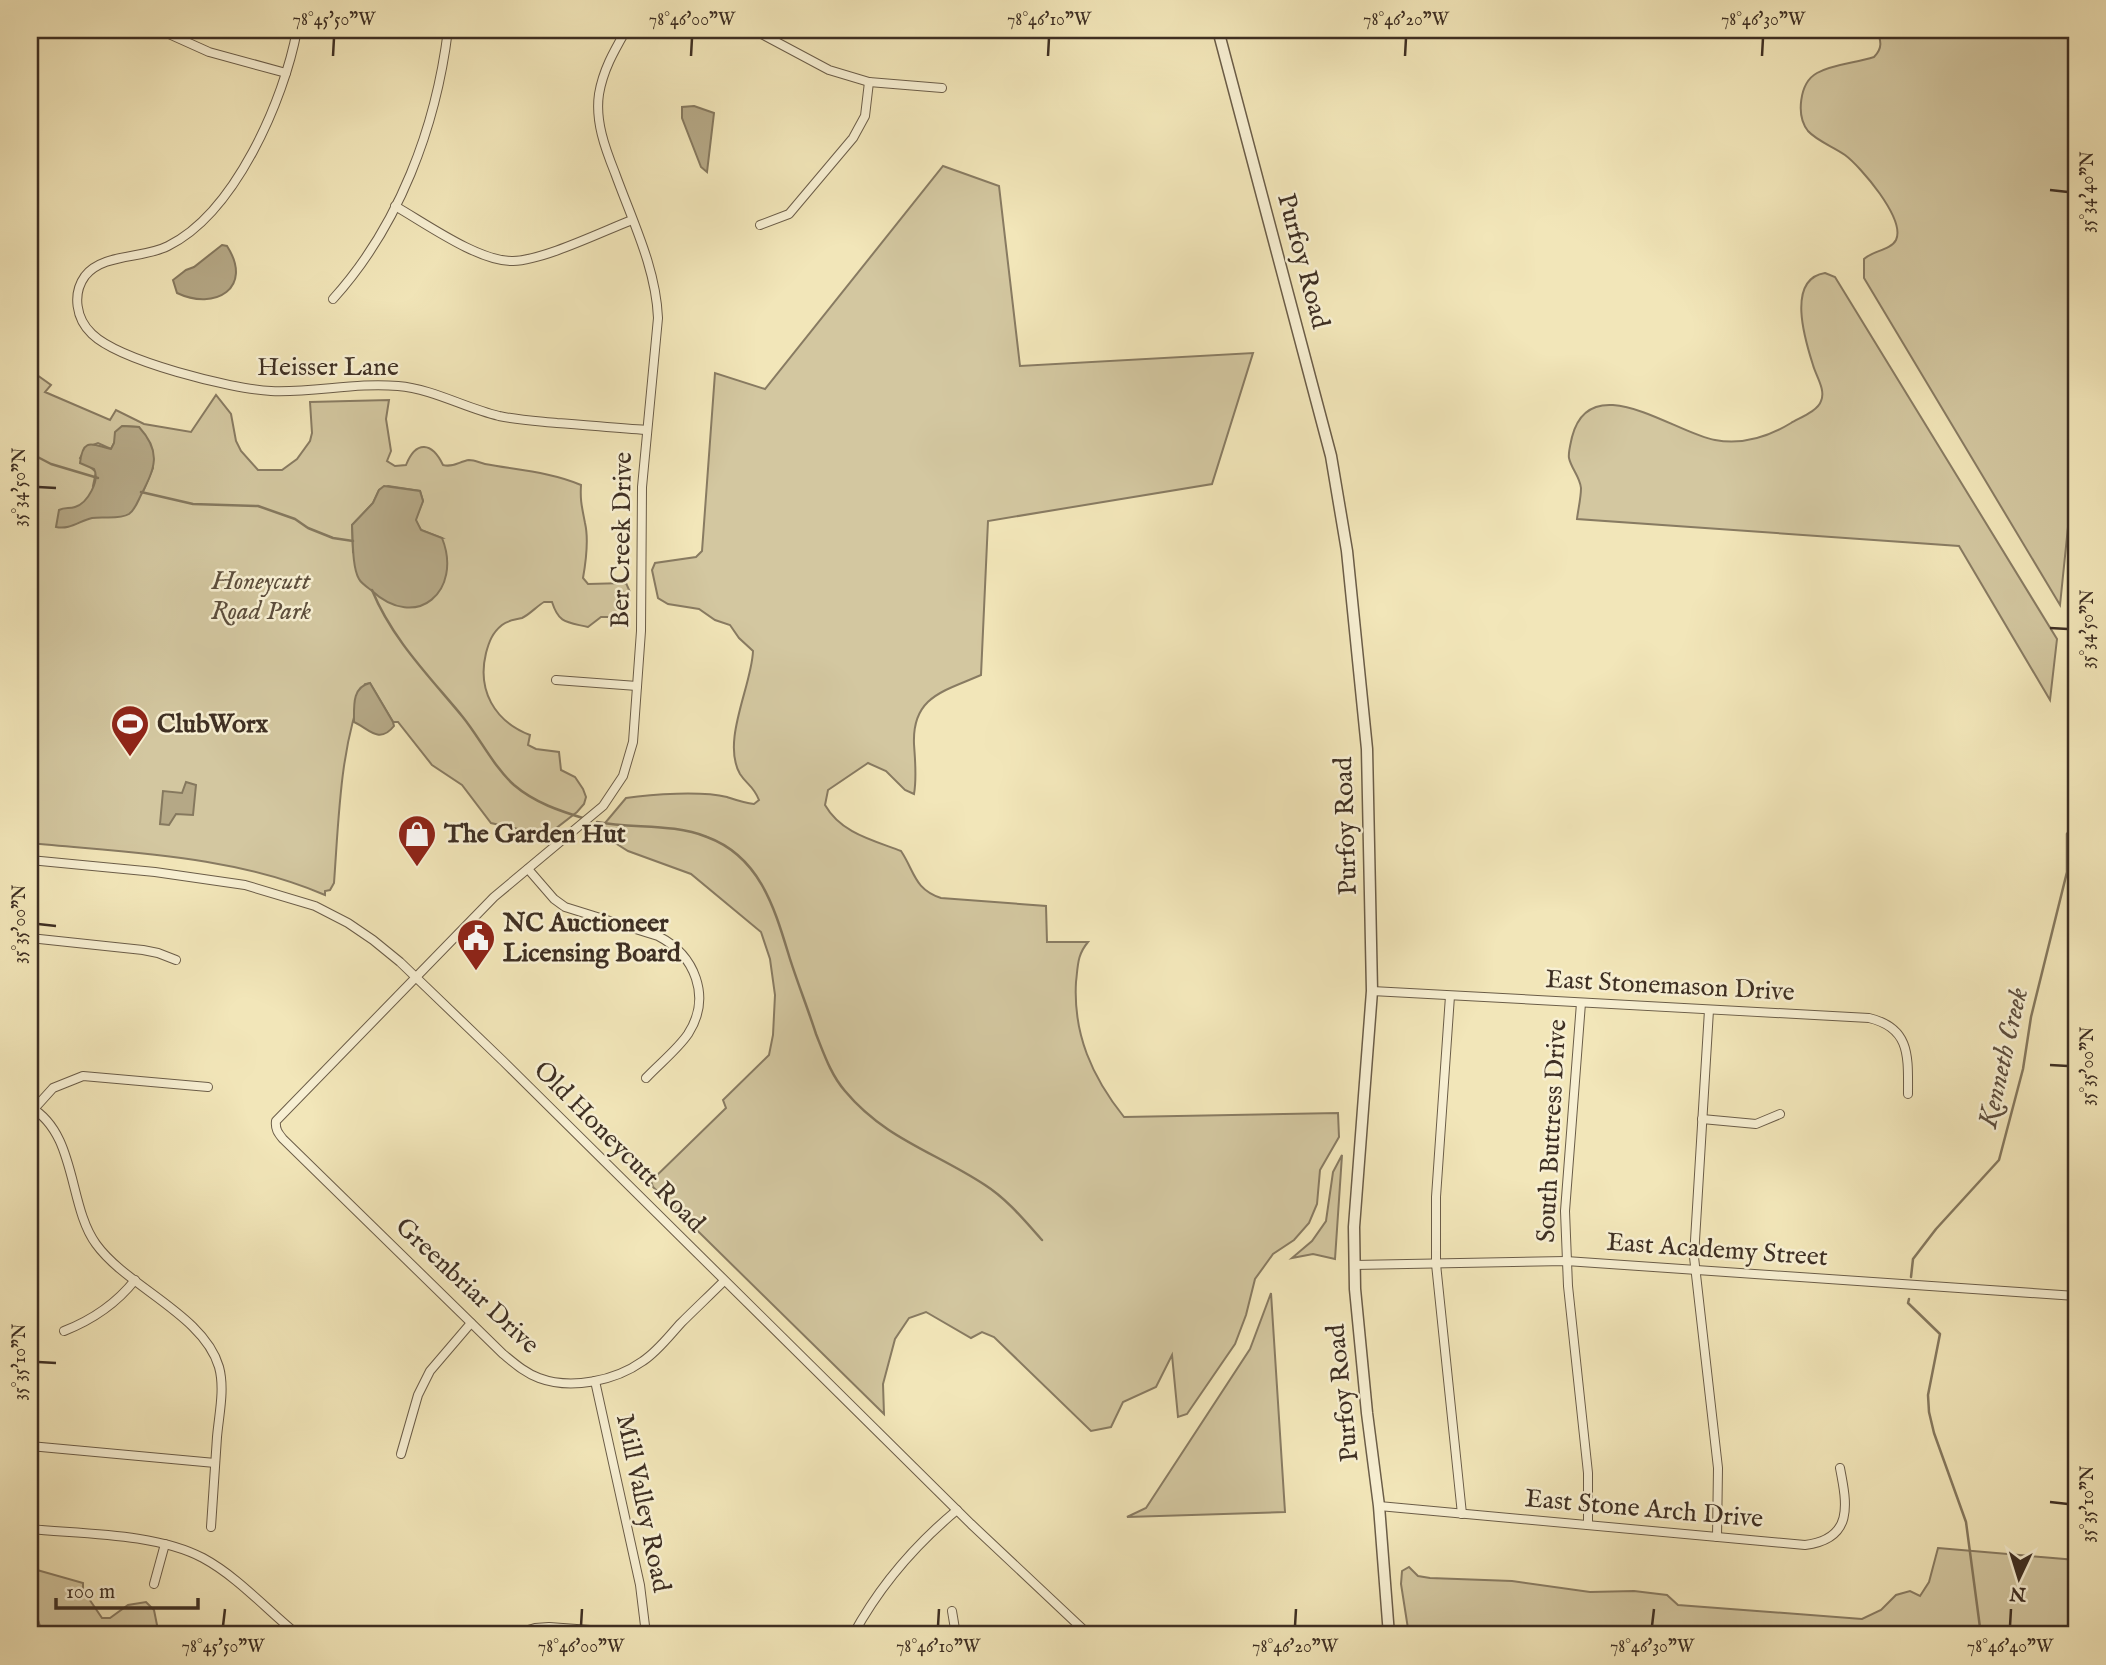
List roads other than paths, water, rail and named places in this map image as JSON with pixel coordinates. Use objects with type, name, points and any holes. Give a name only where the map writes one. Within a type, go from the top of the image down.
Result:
[{"type":"street","points":[[160,30],[209,52],[286,73]]},
{"type":"street","name":"Heisser Lane","points":[[297,30],[278,100],[248,158],[209,213],[169,246],[148,254],[97,265],[84,278],[79,288],[78,310],[80,318],[92,334],[161,368],[254,389],[291,391],[396,386],[428,392],[502,417],[646,430]]},
{"type":"street","points":[[333,299],[376,244],[395,206],[431,117],[443,70],[448,30]]},
{"type":"street","name":"Ber Creek Drive","points":[[276,1121],[494,897],[594,815],[617,787],[627,766],[634,742],[641,631],[642,500],[657,299],[650,268],[602,135],[598,116],[599,96],[608,60],[626,30]]},
{"type":"street","points":[[754,30],[829,70],[869,82],[942,88]]},
{"type":"street","name":"Purfoy Road","points":[[1218,30],[1331,456],[1340,500],[1367,749],[1372,991],[1359,1138],[1354,1265],[1390,1635]]},
{"type":"street","points":[[760,225],[789,214],[853,138],[866,116],[869,82]]},
{"type":"street","points":[[395,206],[480,254],[513,261],[537,257],[632,220]]},
{"type":"street","points":[[556,680],[637,685]]},
{"type":"street","name":"Old Honeycutt Road","points":[[30,860],[245,885],[299,900],[329,912],[385,949],[1088,1635]]},
{"type":"street","points":[[528,869],[554,899],[565,906],[658,936],[672,943],[690,962],[698,983],[695,1019],[686,1036],[646,1078]]},
{"type":"street","points":[[30,938],[143,950],[176,960]]},
{"type":"street","name":"East Stonemason Drive","points":[[1372,991],[1869,1018],[1888,1024],[1896,1030],[1906,1047],[1908,1094]]},
{"type":"street","points":[[1450,996],[1436,1197],[1436,1264],[1462,1514]]},
{"type":"street","name":"South Buttress Drive","points":[[1581,1003],[1566,1211],[1566,1261],[1588,1473],[1588,1525]]},
{"type":"street","points":[[1709,1010],[1695,1217],[1696,1270],[1718,1468],[1717,1537]]},
{"type":"street","points":[[208,1087],[83,1076],[53,1088],[32,1108],[61,1143],[88,1231],[103,1252],[197,1331],[216,1357],[222,1387],[211,1527]]},
{"type":"street","points":[[1702,1119],[1756,1124],[1780,1114]]},
{"type":"street","name":"Greenbriar Drive","points":[[276,1121],[276,1132],[283,1139],[471,1323],[516,1365],[537,1378],[558,1382],[596,1381],[623,1372],[645,1360],[724,1281]]},
{"type":"street","name":"East Academy Street","points":[[1354,1265],[1566,1261],[2076,1296]]},
{"type":"street","points":[[64,1331],[90,1319],[113,1303],[135,1280]]},
{"type":"street","points":[[401,1454],[418,1395],[430,1371],[471,1323]]},
{"type":"street","name":"Mill Valley Road","points":[[596,1381],[640,1586],[646,1634]]},
{"type":"street","points":[[30,1446],[215,1463]]},
{"type":"street","name":"East Stone Arch Drive","points":[[1379,1506],[1805,1545],[1816,1543],[1835,1533],[1846,1511],[1840,1468]]},
{"type":"street","points":[[853,1635],[894,1573],[941,1523],[957,1510]]},
{"type":"street","points":[[30,1529],[164,1544],[203,1558],[218,1567],[298,1635]]},
{"type":"street","points":[[153,1584],[164,1544]]},
{"type":"street","points":[[952,1611],[956,1635]]},
{"type":"street","points":[[511,1635],[549,1627],[659,1635]]},
{"type":"waterway","points":[[30,453],[51,464],[98,478]]},
{"type":"waterway","points":[[141,492],[193,504],[258,506],[295,519],[308,528],[333,538],[353,541]]},
{"type":"waterway","points":[[372,590],[401,641],[462,716],[506,777],[539,802],[586,819]]},
{"type":"waterway","name":"Kenneth Creek","points":[[1911,1277],[1913,1259],[1936,1229],[1999,1160],[2023,1069],[2031,1017],[2067,872],[2067,834],[2076,821]]},
{"type":"waterway","points":[[597,822],[694,833],[725,846],[741,858],[753,871],[771,904],[816,1034],[840,1085],[860,1107],[894,1133],[966,1173],[1001,1197],[1042,1240]]},
{"type":"waterway","name":"Kenneth Creek","points":[[1909,1299],[1908,1303],[1940,1334],[1928,1395],[1929,1412],[1966,1522],[1981,1635]]},
{"type":"place","name":"ClubWorx","points":[[130,758]]},
{"type":"place","name":"The Garden Hut","points":[[417,868]]},
{"type":"place","name":"NC Auctioneer Licensing Board","points":[[476,972]]},
{"type":"park label","name":"Honeycutt Road Park","points":[[261,596]]}]
